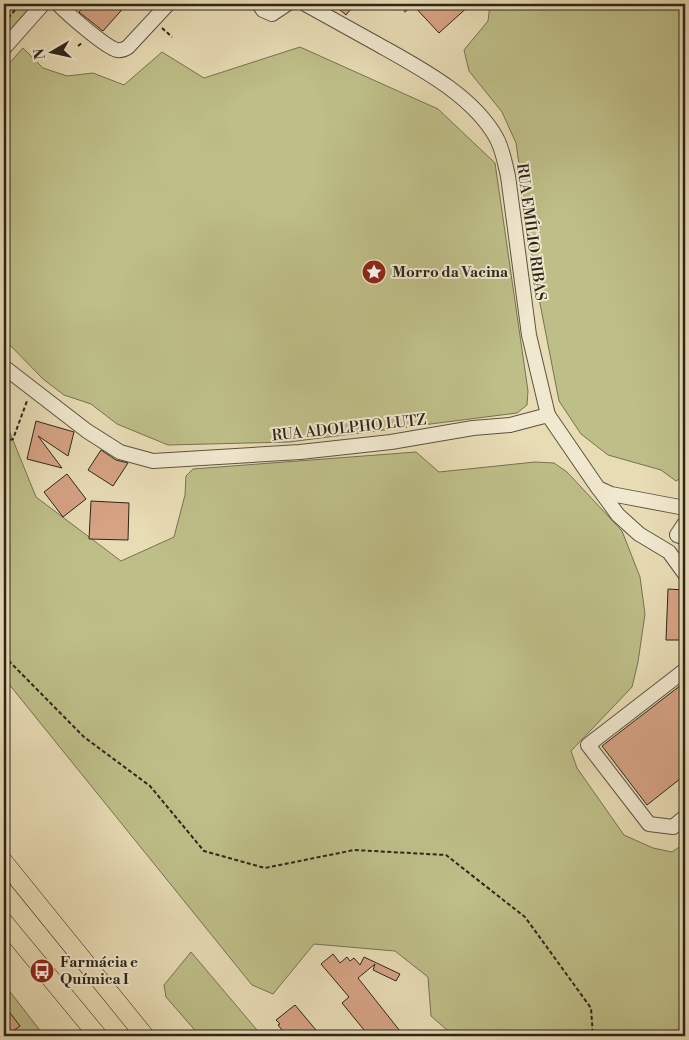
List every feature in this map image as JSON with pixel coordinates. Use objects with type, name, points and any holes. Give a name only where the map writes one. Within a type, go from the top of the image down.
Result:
[{"type":"main road","points":[[4,862],[145,1036]]},
{"type":"main road","points":[[4,922],[98,1036]]},
{"type":"lane","points":[[4,48],[43,4]]},
{"type":"lane","points":[[63,6],[92,34],[115,49],[120,50],[128,47],[168,4]]},
{"type":"lane","points":[[259,4],[263,10],[272,14],[287,4]]},
{"type":"lane","name":"RUA EMÍLIO RIBAS","points":[[305,4],[416,66],[440,82],[473,108],[496,138],[503,154],[508,176],[529,335],[548,416]]},
{"type":"lane","name":"RUA ADOLPHO LUTZ","points":[[4,367],[31,390],[87,431],[120,452],[153,460],[300,452],[391,442],[473,428],[510,425],[548,416]]},
{"type":"lane","points":[[548,416],[618,515],[639,534],[669,552],[685,574]]},
{"type":"lane","points":[[598,488],[611,494],[685,508]]},
{"type":"lane","points":[[685,523],[677,535],[685,538]]},
{"type":"lane","points":[[685,670],[588,745],[649,824],[673,827],[685,817]]},
{"type":"path","points":[[4,23],[20,4]]},
{"type":"path","points":[[4,442],[14,439],[31,390]]},
{"type":"path","points":[[4,656],[84,737],[150,786],[204,851],[266,868],[354,850],[446,855],[525,917],[591,1008],[593,1036]]},
{"type":"green space","points":[[6,4],[36,4],[4,40],[4,6]]},
{"type":"green space","points":[[490,4],[685,4],[685,476],[676,481],[661,470],[608,455],[581,434],[559,401],[535,278],[516,143],[502,112],[469,71],[464,50],[488,21]]},
{"type":"green space","points":[[300,47],[438,109],[495,163],[528,391],[527,405],[517,413],[289,442],[168,445],[117,424],[91,404],[64,395],[43,379],[4,339],[4,69],[23,48],[43,68],[67,76],[93,73],[124,85],[162,52],[204,78]]},
{"type":"green space","points":[[4,418],[36,497],[121,561],[174,537],[185,495],[186,476],[193,469],[416,452],[439,472],[535,462],[554,463],[567,472],[622,531],[640,577],[645,614],[638,662],[632,687],[571,751],[577,768],[624,835],[653,848],[672,852],[685,843],[685,1036],[454,1036],[431,1016],[428,977],[395,951],[314,944],[273,994],[252,985],[4,678]]},
{"type":"green space","points":[[191,952],[262,1036],[200,1036],[166,997],[164,985]]},
{"type":"green space","points":[[4,984],[42,1033],[44,1036],[4,1036]]},
{"type":"building","points":[[86,4],[127,4],[103,31],[79,12]]},
{"type":"building","points":[[333,4],[355,4],[346,15]]},
{"type":"building","points":[[412,4],[435,4],[440,9],[446,4],[471,4],[439,33]]},
{"type":"building","points":[[36,421],[74,432],[68,456],[38,436],[62,468],[27,459]]},
{"type":"building","points":[[101,450],[116,460],[128,463],[113,486],[88,470]]},
{"type":"building","points":[[67,474],[86,499],[63,517],[44,492]]},
{"type":"building","points":[[91,501],[129,503],[128,540],[89,539]]},
{"type":"building","points":[[668,589],[685,590],[685,605],[682,605],[681,640],[666,640]]},
{"type":"building","points":[[685,682],[685,775],[647,805],[602,746]]},
{"type":"building","points":[[333,954],[340,963],[347,957],[350,961],[354,958],[360,965],[364,957],[400,974],[396,981],[373,970],[375,964],[358,978],[400,1031],[393,1036],[369,1036],[342,1003],[349,997],[321,964]]},
{"type":"building","points":[[4,1005],[20,1026],[6,1036],[4,1036]]},
{"type":"building","points":[[295,1005],[321,1036],[287,1036],[276,1020]]},
{"type":"waterway","points":[[405,11],[411,4]]},
{"type":"place","name":"Morro da Vacina","points":[[374,272]]},
{"type":"place","name":"Farmácia e Química I","points":[[42,971]]}]
